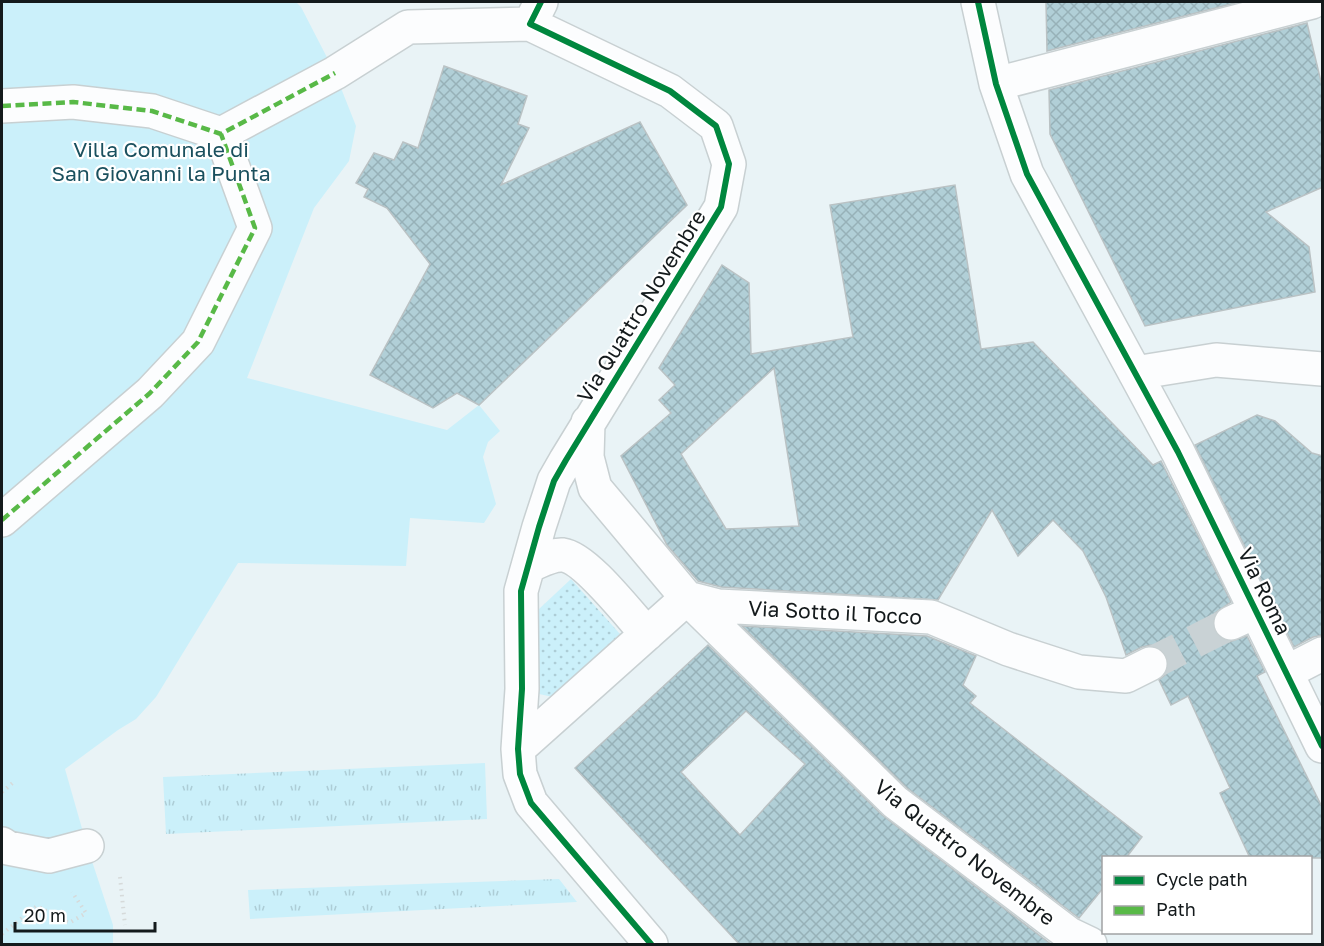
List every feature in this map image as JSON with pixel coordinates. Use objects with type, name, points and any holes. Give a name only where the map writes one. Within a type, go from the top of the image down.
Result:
[{"type":"street","points":[[978,2],[996,84],[1312,2]]},
{"type":"street","points":[[2,106],[73,102],[152,111],[220,134],[335,73],[408,27],[536,13]]},
{"type":"street","name":"Via Quattro Novembre","points":[[536,13],[670,91],[716,126],[729,164],[721,207],[588,422],[587,457],[595,488],[687,598],[895,802],[1069,934],[1090,945]]},
{"type":"street","name":"Via Roma","points":[[996,84],[1027,174],[1178,452],[1244,617],[1287,672],[1323,746]]},
{"type":"street","points":[[2,520],[150,393],[198,342],[255,228],[220,134]]},
{"type":"street","points":[[1135,373],[1216,360],[1323,369]]},
{"type":"street","points":[[588,422],[554,481],[522,591],[522,689],[518,749],[520,774],[531,803],[651,945]]},
{"type":"street","points":[[528,566],[551,557],[565,555],[584,565],[647,634]]},
{"type":"street","points":[[518,749],[687,598]]},
{"type":"street","name":"Via Sotto il Tocco","points":[[687,598],[718,606],[931,616],[1008,649],[1079,672],[1126,676],[1150,664]]},
{"type":"street","points":[[1287,672],[1323,654]]},
{"type":"street","points":[[2,844],[8,848],[49,856],[87,846]]},
{"type":"path","points":[[2,792],[15,781]]},
{"type":"path","points":[[2,934],[37,906],[69,923],[86,913],[49,856]]},
{"type":"path","points":[[120,877],[125,925]]},
{"type":"green space","name":"Villa Comunale di San Giovanni la Punta","points":[[2,2],[296,2],[301,7],[335,73],[356,126],[349,161],[314,208],[247,378],[447,430],[479,405],[500,431],[488,442],[483,457],[496,504],[484,523],[410,518],[406,566],[238,563],[156,697],[136,719],[65,769],[113,925],[113,944],[2,944]]},
{"type":"green space","points":[[571,579],[620,634],[553,697],[539,694],[539,609]]},
{"type":"green space","points":[[485,763],[487,819],[166,834],[163,777]]},
{"type":"green space","points":[[559,879],[577,902],[250,919],[248,890]]},
{"type":"building","points":[[1046,2],[1239,2],[1047,51]]},
{"type":"building","points":[[1307,23],[1323,90],[1323,187],[1266,212],[1309,247],[1315,292],[1145,326],[1050,134],[1049,90]]},
{"type":"building","points":[[444,66],[527,96],[518,124],[529,128],[501,185],[640,122],[687,205],[479,405],[457,393],[433,408],[370,375],[430,264],[387,208],[364,197],[368,189],[356,183],[374,153],[394,160],[403,142],[418,148]]},
{"type":"building","points":[[955,185],[981,349],[1033,342],[1153,465],[1161,461],[1231,602],[1215,613],[1212,621],[1214,630],[1220,638],[1229,642],[1247,636],[1265,672],[1257,676],[1323,809],[1323,858],[1249,856],[1220,793],[1230,788],[1188,696],[1171,705],[1159,680],[1166,674],[1169,666],[1166,655],[1160,648],[1151,645],[1126,655],[1106,597],[1083,551],[1053,520],[1018,556],[992,510],[938,600],[721,587],[698,581],[667,545],[621,456],[671,413],[659,400],[675,385],[659,368],[722,265],[749,283],[751,354],[853,337],[830,205]],"holes":[[[774,368],[799,526],[726,529],[681,454]]]},
{"type":"building","points":[[1257,415],[1275,421],[1312,453],[1323,456],[1323,635],[1313,637],[1294,647],[1195,445]]},
{"type":"building","points":[[742,626],[927,636],[976,656],[963,685],[976,696],[970,703],[1142,837],[1128,856],[1102,856],[1102,889],[1079,918],[907,788]]},
{"type":"building","points":[[708,645],[882,815],[1052,945],[740,945],[575,768]],"holes":[[[746,711],[805,764],[740,835],[681,772]]]},
{"type":"tunnel","points":[[1150,664],[1231,623]]},
{"type":"marked path","points":[[2,106],[73,102],[152,111],[221,134],[335,73]]},
{"type":"marked path","points":[[2,520],[150,393],[198,342],[255,228],[221,134]]},
{"type":"cycle path","points":[[541,2],[530,24],[670,91],[716,126],[729,164],[721,207],[554,481],[521,591],[522,689],[518,749],[520,774],[531,803],[651,944]]},
{"type":"cycle path","points":[[978,2],[996,84],[1027,174],[1178,452],[1322,746]]}]
